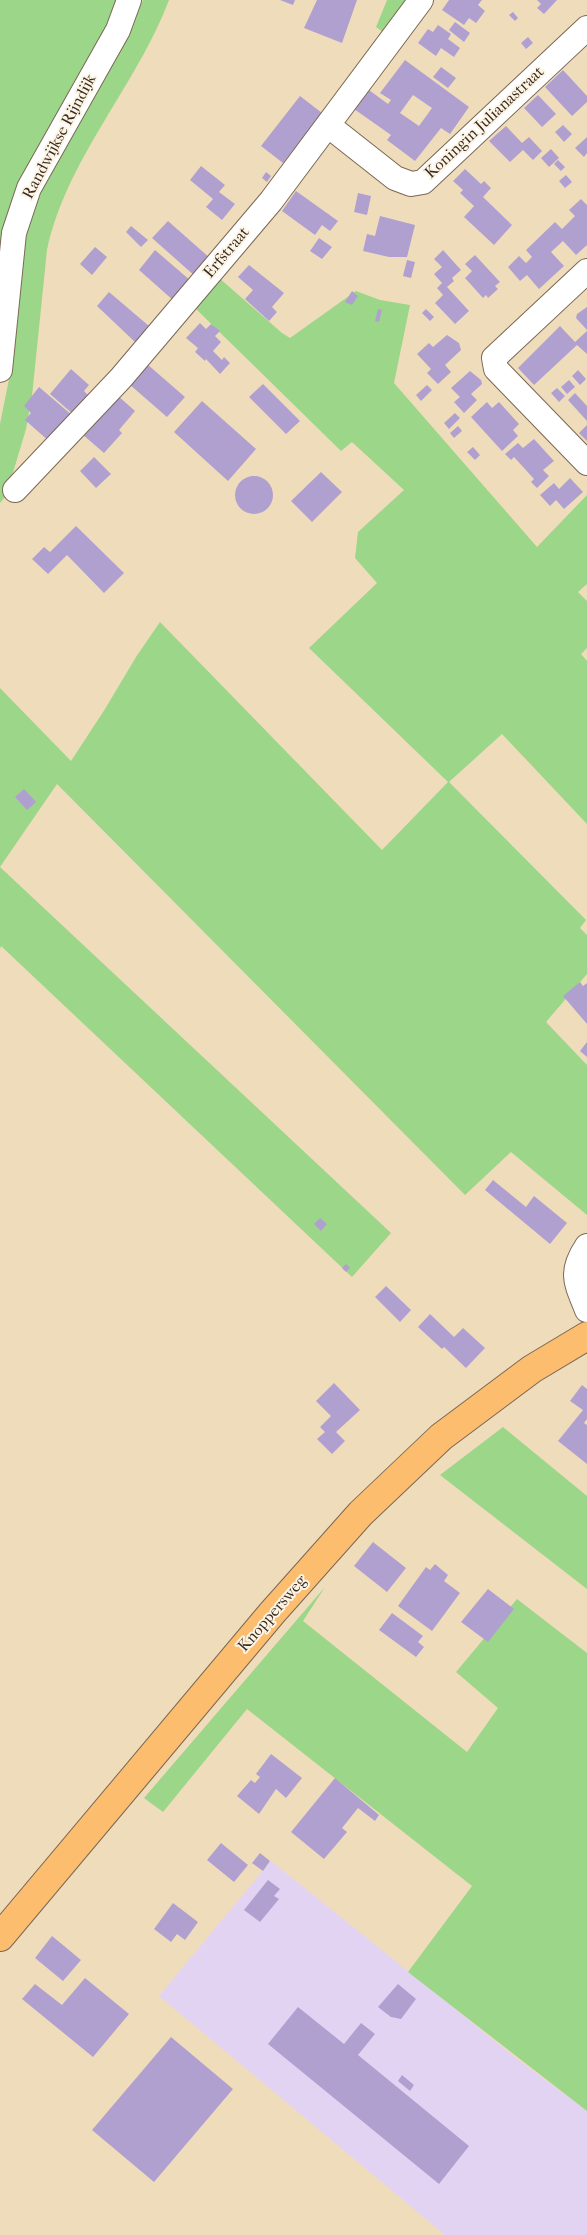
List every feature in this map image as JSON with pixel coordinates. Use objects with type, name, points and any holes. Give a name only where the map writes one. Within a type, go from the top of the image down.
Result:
[{"type":"main road","name":"Knoppersweg","points":[[0,1937],[272,1613],[361,1513],[441,1437],[532,1369],[587,1336]]},
{"type":"street","name":"Randwijkse Rijndijk","points":[[0,370],[14,233],[29,188],[118,30],[129,0]]},
{"type":"street","name":"Erfstraat","points":[[15,490],[121,378],[271,201],[329,126],[421,0]]},
{"type":"street","name":"Koningin Julianastraat","points":[[329,126],[395,178],[410,184],[423,182],[587,28]]},
{"type":"street","points":[[587,271],[494,358],[496,369],[587,463]]},
{"type":"street","points":[[587,1246],[578,1260],[575,1281],[587,1310]]},
{"type":"shaded area","points":[[271,1861],[516,2058],[587,2111],[587,2235],[445,2235],[159,1996]]},
{"type":"green space","points":[[0,0],[125,0],[24,185],[0,315]]},
{"type":"green space","points":[[143,0],[169,0],[139,63],[86,153],[70,184],[57,216],[47,250],[32,396],[26,429],[6,496],[0,503],[0,424],[14,354],[23,255],[30,216],[47,178]]},
{"type":"green space","points":[[387,0],[412,0],[387,35],[376,27]]},
{"type":"green space","points":[[218,277],[290,338],[356,291],[380,300],[410,305],[394,383],[537,547],[587,495],[587,584],[578,592],[587,601],[587,648],[581,654],[587,661],[587,824],[502,734],[449,782],[586,920],[580,928],[587,935],[587,974],[546,1022],[587,1065],[587,1215],[511,1152],[465,1195],[57,784],[0,867],[0,688],[71,761],[160,622],[382,850],[448,782],[309,648],[377,583],[355,558],[358,532],[404,490],[352,442],[341,451],[193,306]]},
{"type":"green space","points":[[0,867],[391,1233],[352,1277],[1,946],[0,949]]},
{"type":"green space","points":[[503,1427],[587,1496],[587,1589],[440,1475]]},
{"type":"green space","points":[[325,1587],[303,1621],[467,1752],[498,1708],[456,1672],[517,1599],[587,1653],[587,2111],[408,1972],[472,1886],[247,1709],[163,1812],[144,1798]]},
{"type":"building","points":[[280,0],[295,0],[293,5]]},
{"type":"building","points":[[317,0],[357,0],[342,43],[304,28]]},
{"type":"building","points":[[449,0],[482,0],[478,5],[485,11],[476,23],[469,18],[464,25],[442,10]]},
{"type":"building","points":[[537,0],[557,0],[544,14],[537,8],[541,4]]},
{"type":"building","points":[[513,12],[518,18],[515,21],[509,15]]},
{"type":"building","points":[[455,22],[470,33],[464,42],[449,30]]},
{"type":"building","points":[[438,25],[451,34],[448,39],[460,48],[454,57],[441,48],[436,56],[418,43],[428,29],[433,32]]},
{"type":"building","points":[[528,37],[533,43],[526,49],[521,43]]},
{"type":"building","points":[[405,60],[469,107],[450,134],[441,128],[415,161],[387,140],[391,135],[354,109],[369,90],[388,104],[391,100],[380,93]],"holes":[[[413,95],[432,108],[419,126],[400,113]]]},
{"type":"building","points":[[441,67],[456,78],[448,88],[433,77]]},
{"type":"building","points":[[563,70],[587,96],[587,102],[572,116],[545,87]]},
{"type":"building","points":[[538,95],[556,114],[542,127],[524,108]]},
{"type":"building","points":[[300,96],[322,113],[283,163],[261,146]]},
{"type":"building","points":[[563,125],[572,134],[564,142],[555,132]]},
{"type":"building","points":[[506,126],[522,143],[529,137],[542,151],[533,160],[523,150],[510,162],[489,141]]},
{"type":"building","points":[[587,137],[587,153],[584,157],[575,148]]},
{"type":"building","points":[[551,149],[559,158],[549,167],[541,158]]},
{"type":"building","points":[[558,160],[565,167],[561,171],[554,164]]},
{"type":"building","points":[[201,166],[225,185],[219,192],[235,204],[222,220],[206,207],[213,199],[190,180]]},
{"type":"building","points":[[465,169],[481,184],[484,181],[491,188],[483,197],[512,225],[494,245],[464,217],[474,206],[460,193],[463,190],[453,181]]},
{"type":"building","points":[[266,172],[271,176],[267,182],[262,178]]},
{"type":"building","points":[[566,175],[572,182],[565,188],[559,181]]},
{"type":"building","points":[[296,191],[338,221],[330,231],[322,225],[315,235],[282,211]]},
{"type":"building","points":[[358,193],[371,196],[367,215],[354,212]]},
{"type":"building","points":[[581,199],[587,205],[587,245],[576,255],[563,241],[551,252],[564,266],[539,289],[527,275],[520,281],[508,267],[519,256],[526,263],[532,257],[526,250],[555,222],[562,229],[575,216],[569,210]]},
{"type":"building","points":[[380,216],[415,225],[407,257],[389,257],[363,251],[367,234],[375,236]]},
{"type":"building","points":[[168,221],[211,259],[196,277],[152,238]]},
{"type":"building","points":[[131,226],[148,240],[141,247],[126,232]]},
{"type":"building","points":[[319,238],[332,247],[322,259],[310,251]]},
{"type":"building","points":[[95,247],[107,257],[92,275],[80,264]]},
{"type":"building","points":[[155,250],[191,281],[174,301],[139,270]]},
{"type":"building","points":[[443,250],[461,270],[452,278],[454,281],[447,287],[469,311],[455,324],[435,303],[443,295],[437,288],[442,283],[434,274],[442,267],[434,259]]},
{"type":"building","points":[[475,255],[500,282],[495,286],[498,289],[488,298],[486,295],[483,298],[465,278],[472,271],[465,264]]},
{"type":"building","points":[[407,260],[415,262],[411,278],[403,276]]},
{"type":"building","points":[[249,265],[284,293],[272,307],[277,312],[269,321],[245,299],[253,290],[238,277]]},
{"type":"building","points":[[352,291],[358,296],[352,305],[345,302]]},
{"type":"building","points":[[109,292],[149,326],[135,342],[97,306]]},
{"type":"building","points":[[587,307],[587,330],[576,318],[577,314]]},
{"type":"building","points":[[378,309],[382,310],[379,322],[375,321]]},
{"type":"building","points":[[426,309],[434,317],[430,321],[422,313]]},
{"type":"building","points":[[200,323],[206,329],[211,324],[220,331],[215,336],[221,342],[213,351],[222,360],[224,357],[230,363],[220,374],[206,359],[205,361],[195,352],[198,348],[186,338]]},
{"type":"building","points":[[560,326],[575,342],[587,331],[587,354],[577,345],[534,385],[518,368]]},
{"type":"building","points":[[447,335],[459,343],[461,350],[445,365],[451,372],[438,384],[427,373],[431,369],[417,354],[429,343],[433,347]]},
{"type":"building","points":[[147,364],[185,397],[167,417],[129,384]]},
{"type":"building","points":[[71,369],[89,385],[84,391],[90,397],[74,415],[50,394]]},
{"type":"building","points":[[578,370],[586,379],[580,385],[572,376]]},
{"type":"building","points":[[470,371],[481,380],[482,384],[471,394],[477,400],[464,413],[454,402],[460,397],[451,388]]},
{"type":"building","points":[[569,380],[575,387],[567,394],[561,387]]},
{"type":"building","points":[[263,384],[300,421],[286,434],[249,397]]},
{"type":"building","points":[[427,385],[432,390],[421,401],[416,395]]},
{"type":"building","points":[[39,387],[73,416],[50,442],[25,420],[31,413],[24,406]]},
{"type":"building","points":[[557,388],[565,396],[559,402],[551,393]]},
{"type":"building","points":[[575,393],[587,406],[587,421],[568,400]]},
{"type":"building","points":[[117,395],[135,411],[119,430],[122,433],[104,453],[82,434]]},
{"type":"building","points":[[202,401],[256,449],[228,481],[174,432]]},
{"type":"building","points":[[487,402],[492,408],[499,402],[519,424],[513,430],[518,436],[502,451],[471,417]]},
{"type":"building","points":[[455,413],[460,418],[449,429],[444,423]]},
{"type":"building","points":[[587,425],[587,441],[579,433]]},
{"type":"building","points":[[458,426],[462,431],[454,438],[450,433]]},
{"type":"building","points":[[534,439],[554,461],[543,470],[549,476],[537,488],[531,482],[534,479],[514,457],[511,460],[505,454],[518,443],[523,448]]},
{"type":"building","points":[[473,447],[480,455],[475,460],[467,452]]},
{"type":"building","points":[[94,457],[111,474],[96,488],[80,471]]},
{"type":"building","points":[[321,472],[342,492],[312,522],[291,501]]},
{"type":"building","points":[[254,476],[268,481],[273,495],[268,509],[254,514],[240,509],[235,495],[240,481]]},
{"type":"building","points":[[570,478],[583,492],[564,509],[556,500],[550,506],[540,495],[554,483],[559,489]]},
{"type":"building","points":[[76,526],[124,573],[104,593],[67,555],[48,574],[32,559],[44,547],[50,552]]},
{"type":"building","points":[[24,789],[36,802],[27,810],[15,797]]},
{"type":"building","points":[[580,982],[583,986],[587,983],[587,1024],[563,996]]},
{"type":"building","points":[[587,1042],[587,1057],[580,1051]]},
{"type":"building","points":[[493,1180],[526,1207],[534,1196],[567,1223],[550,1244],[485,1190]]},
{"type":"building","points":[[320,1218],[327,1224],[321,1231],[314,1224]]},
{"type":"building","points":[[346,1264],[350,1268],[346,1272],[342,1268]]},
{"type":"building","points":[[386,1286],[411,1310],[400,1322],[375,1297]]},
{"type":"building","points":[[430,1314],[454,1337],[463,1328],[485,1348],[466,1368],[444,1347],[442,1349],[418,1327]]},
{"type":"building","points":[[334,1383],[360,1410],[336,1432],[345,1441],[332,1454],[317,1439],[325,1432],[320,1427],[331,1416],[316,1401]]},
{"type":"building","points":[[582,1385],[587,1389],[587,1419],[584,1423],[587,1425],[587,1464],[558,1441],[583,1410],[570,1401]]},
{"type":"building","points":[[373,1542],[406,1568],[387,1592],[354,1566]]},
{"type":"building","points":[[435,1564],[448,1575],[444,1581],[460,1593],[432,1631],[398,1606],[426,1567],[430,1570]]},
{"type":"building","points":[[488,1589],[514,1609],[488,1642],[461,1622]]},
{"type":"building","points":[[392,1613],[423,1636],[418,1642],[424,1647],[416,1657],[379,1630]]},
{"type":"building","points":[[271,1754],[302,1778],[286,1798],[276,1789],[259,1814],[237,1796],[251,1780],[255,1783],[260,1777],[256,1774]]},
{"type":"building","points":[[335,1778],[379,1815],[375,1821],[358,1808],[342,1828],[347,1832],[324,1859],[291,1832]]},
{"type":"building","points":[[221,1843],[248,1865],[234,1882],[207,1860]]},
{"type":"building","points":[[260,1853],[270,1861],[263,1871],[252,1863]]},
{"type":"building","points":[[268,1880],[280,1889],[274,1896],[279,1899],[260,1922],[244,1910]]},
{"type":"building","points":[[173,1903],[198,1922],[185,1940],[177,1934],[171,1942],[154,1929]]},
{"type":"building","points":[[52,1936],[81,1960],[63,1981],[35,1958]]},
{"type":"building","points":[[85,1978],[129,2014],[93,2057],[22,1999],[35,1984],[62,2005]]},
{"type":"building","points":[[398,1984],[416,1999],[401,2019],[391,2017],[378,2007]]},
{"type":"building","points":[[298,2007],[344,2044],[361,2023],[375,2034],[358,2055],[469,2146],[439,2184],[268,2044]]},
{"type":"building","points":[[171,2037],[233,2089],[154,2182],[92,2130]]},
{"type":"building","points":[[402,2075],[414,2085],[410,2091],[398,2081]]}]
